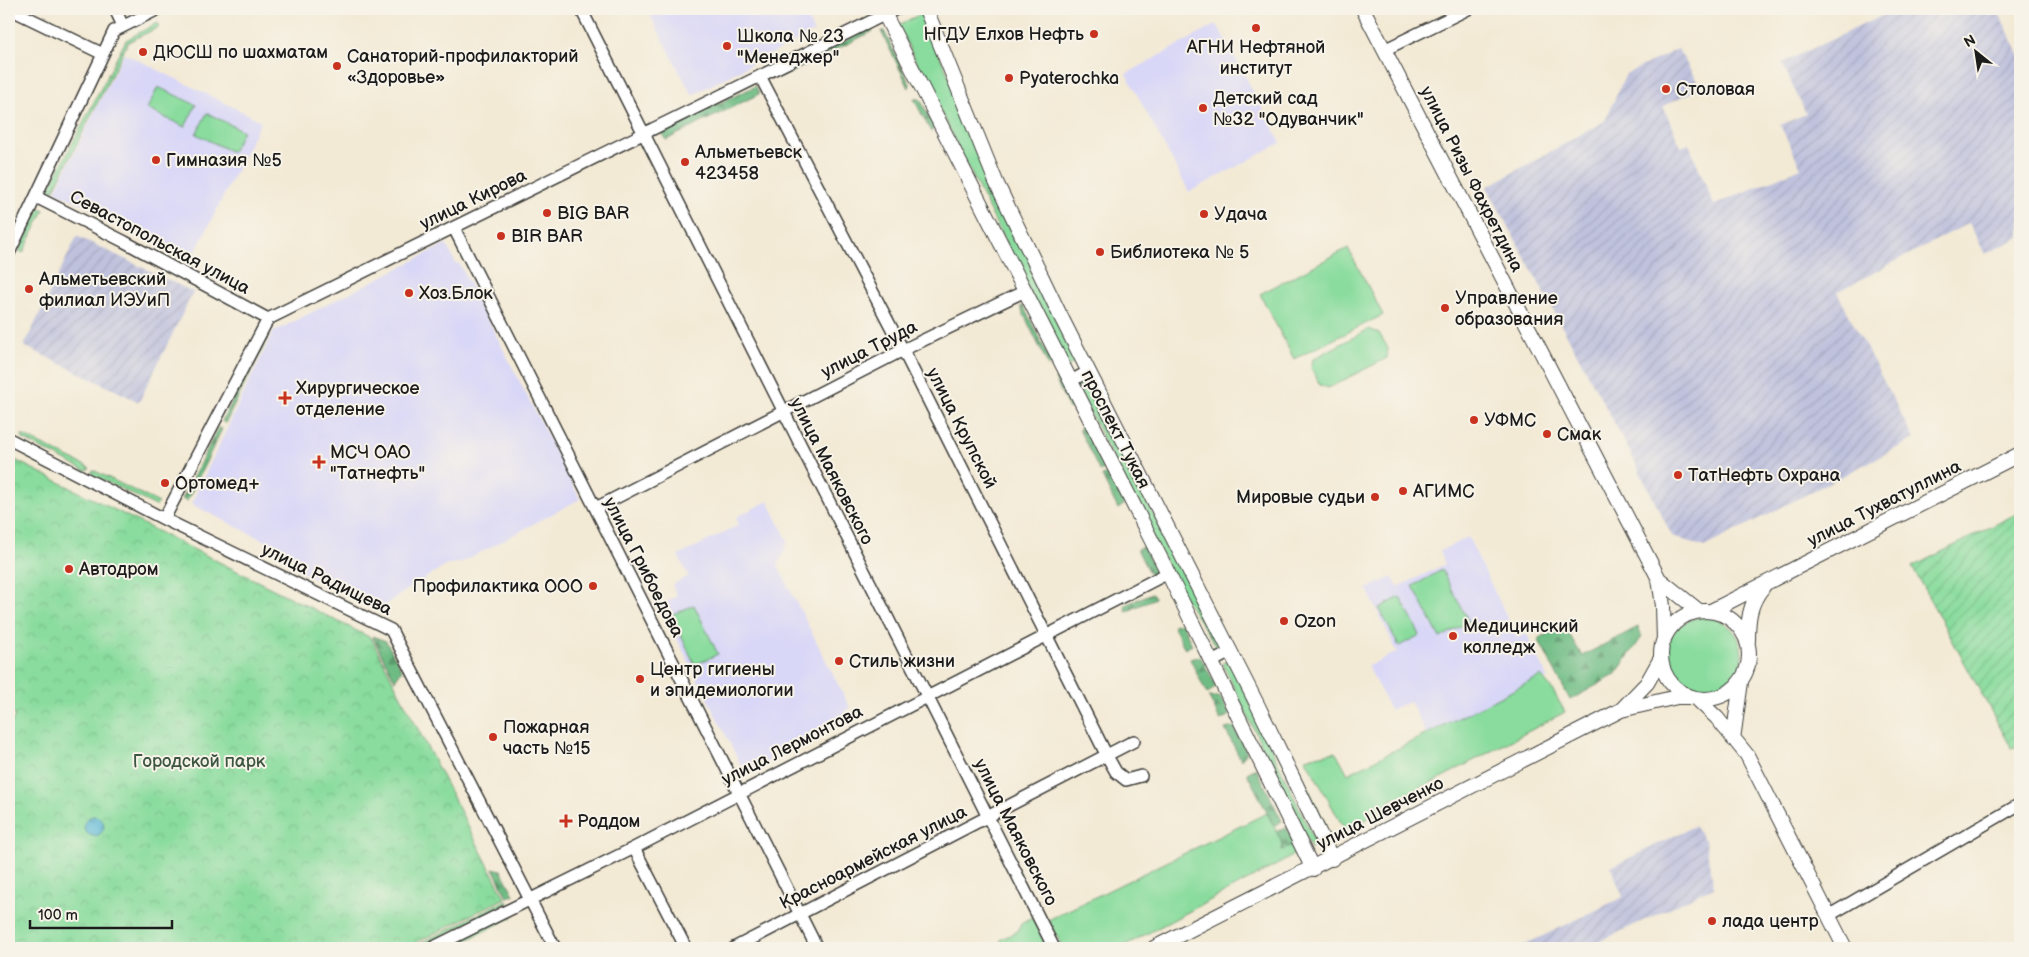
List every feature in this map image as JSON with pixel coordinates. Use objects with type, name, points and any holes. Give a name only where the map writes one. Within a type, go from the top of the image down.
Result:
[{"type":"main road","name":"проспект Тукая","points":[[926,9],[996,182],[1258,706],[1332,859]]},
{"type":"main road","name":"улица Ризы Фахретдина","points":[[1363,9],[1659,579]]},
{"type":"main road","name":"проспект Тукая","points":[[887,10],[1313,868]]},
{"type":"main road","name":"улица Тухватуллина","points":[[1705,611],[1764,586],[2020,454]]},
{"type":"main road","points":[[1659,579],[1705,611]]},
{"type":"main road","points":[[1621,710],[1648,683],[1661,658],[1664,640],[1663,606],[1659,579]]},
{"type":"main road","points":[[1733,739],[1742,682],[1750,663],[1748,642],[1750,609],[1754,598],[1764,586]]},
{"type":"main road","points":[[1664,640],[1678,621],[1705,611],[1721,613],[1734,621],[1744,633],[1748,642]]},
{"type":"main road","points":[[1661,658],[1669,682],[1678,691],[1693,698],[1717,718],[1747,755],[1845,948]]},
{"type":"main road","points":[[1621,710],[1677,697],[1710,700],[1722,697],[1733,691],[1742,682]]},
{"type":"main road","name":"улица Шевченко","points":[[1154,948],[1332,859],[1621,710]]},
{"type":"street","points":[[10,9],[103,54]]},
{"type":"street","points":[[114,9],[123,26]]},
{"type":"street","points":[[9,253],[114,31],[158,9]]},
{"type":"street","name":"улица Маяковского","points":[[581,9],[645,133],[783,414],[928,696],[1054,948]]},
{"type":"street","points":[[1384,50],[1468,9]]},
{"type":"street","name":"улица Кирова","points":[[268,319],[760,76],[887,10]]},
{"type":"street","name":"улица Крупской","points":[[760,76],[903,350],[1107,756],[1121,777],[1126,780],[1141,776]]},
{"type":"street","name":"Севастопольская улица","points":[[36,197],[125,242],[268,319]]},
{"type":"street","name":"улица Грибоедова","points":[[454,228],[817,948]]},
{"type":"street","name":"улица Труда","points":[[596,508],[783,414],[903,350],[1025,291]]},
{"type":"street","points":[[164,519],[268,319]]},
{"type":"street","points":[[1070,381],[1089,371]]},
{"type":"street","name":"улица Радищева","points":[[9,439],[164,519],[391,630],[555,948]]},
{"type":"street","name":"улица Лермонтова","points":[[432,948],[634,848],[737,792],[1168,573]]},
{"type":"street","points":[[1212,662],[1230,652]]},
{"type":"street","name":"Красноармейская улица","points":[[734,948],[1134,741]]},
{"type":"street","points":[[1828,916],[2020,804]]},
{"type":"street","points":[[634,848],[686,948]]},
{"type":"shaded area","name":"Школа № 23 \"Менеджер\"","points":[[647,9],[802,9],[814,32],[692,95]]},
{"type":"shaded area","points":[[1896,9],[1997,9],[2020,56],[2020,237],[1985,254],[1969,223],[1837,292],[1914,439],[1704,547],[1672,536],[1631,454],[1487,187],[1605,121],[1626,74],[1678,49],[1701,88],[1663,106],[1681,147],[1689,144],[1714,205],[1801,168],[1780,125],[1806,114],[1782,63]]},
{"type":"shaded area","name":"Детский сад №32 \"Одуванчик\"","points":[[1217,24],[1281,143],[1189,192],[1126,74]]},
{"type":"shaded area","name":"Гимназия №5","points":[[124,53],[261,121],[192,259],[55,191]]},
{"type":"shaded area","points":[[77,236],[193,292],[139,402],[24,346]]},
{"type":"shaded area","points":[[446,244],[456,264],[459,263],[580,499],[461,563],[447,564],[378,609],[297,570],[293,555],[191,504],[273,332]]},
{"type":"shaded area","points":[[768,501],[788,541],[778,566],[850,708],[844,711],[849,720],[745,773],[660,605],[677,596],[672,585],[689,576],[678,556],[739,525],[736,517]]},
{"type":"shaded area","name":"Медицинский колледж","points":[[1468,537],[1517,638],[1527,634],[1548,678],[1428,737],[1410,701],[1390,710],[1368,666],[1397,652],[1367,589],[1392,577],[1398,587],[1445,564],[1440,551]]},
{"type":"shaded area","points":[[1694,826],[1705,840],[1714,887],[1586,948],[1518,948],[1623,897],[1611,867]]},
{"type":"green space","points":[[921,14],[1076,361],[1067,367],[898,25]]},
{"type":"green space","points":[[157,23],[159,27],[128,42],[53,191],[49,189],[126,40]]},
{"type":"green space","points":[[871,28],[873,31],[780,78],[778,75]]},
{"type":"green space","points":[[881,31],[884,31],[910,84],[909,88]]},
{"type":"green space","points":[[756,86],[759,94],[666,140],[661,130]]},
{"type":"green space","points":[[158,87],[196,105],[185,127],[147,109]]},
{"type":"green space","points":[[914,99],[920,99],[935,128],[931,132]]},
{"type":"green space","points":[[207,113],[243,131],[232,152],[196,134]]},
{"type":"green space","points":[[40,208],[44,210],[23,253],[19,251]]},
{"type":"green space","points":[[1348,248],[1383,315],[1294,359],[1260,294]]},
{"type":"green space","points":[[1020,306],[1024,307],[1052,364],[1049,367]]},
{"type":"green space","points":[[1369,329],[1379,333],[1388,348],[1387,358],[1328,388],[1320,385],[1311,368],[1313,359]]},
{"type":"green space","points":[[266,337],[267,339],[225,424],[222,421]]},
{"type":"green space","points":[[1055,379],[1060,380],[1074,406],[1069,409]]},
{"type":"green space","points":[[1083,379],[1224,650],[1220,652],[1179,589],[1075,383]]},
{"type":"green space","points":[[1084,426],[1105,468],[1100,472],[1079,429]]},
{"type":"green space","points":[[218,428],[222,429],[187,501],[182,499]]},
{"type":"green space","points":[[22,435],[90,468],[86,471],[23,439]]},
{"type":"green space","name":"Городской парк","points":[[9,457],[371,638],[505,898],[405,948],[9,948],[9,729],[15,715],[9,712]]},
{"type":"green space","points":[[93,470],[159,503],[156,506],[91,474]]},
{"type":"green space","points":[[1108,474],[1125,504],[1118,509],[1102,476]]},
{"type":"green space","points":[[2020,512],[2020,744],[2012,749],[1912,567]]},
{"type":"green space","points":[[1143,547],[1156,572],[1150,575],[1137,549]]},
{"type":"green space","points":[[1442,570],[1469,622],[1440,638],[1413,586]]},
{"type":"green space","points":[[1152,593],[1155,598],[1126,612],[1125,605]]},
{"type":"green space","points":[[1400,597],[1420,635],[1399,646],[1379,608]]},
{"type":"green space","points":[[694,605],[718,654],[695,665],[671,615]]},
{"type":"green space","points":[[1712,617],[1725,623],[1736,634],[1742,647],[1740,670],[1725,687],[1712,693],[1696,693],[1683,687],[1668,670],[1666,647],[1672,634],[1689,619]]},
{"type":"green space","points":[[1182,623],[1192,645],[1185,649],[1173,625]]},
{"type":"green space","points":[[1564,625],[1582,656],[1638,627],[1642,637],[1615,675],[1570,700],[1538,639]]},
{"type":"green space","points":[[372,636],[386,641],[402,670],[395,680]]},
{"type":"green space","points":[[1200,656],[1216,686],[1207,694],[1190,659]]},
{"type":"green space","points":[[1230,660],[1316,846],[1311,848],[1222,663]]},
{"type":"green space","points":[[1541,676],[1552,689],[1565,712],[1437,780],[1391,800],[1381,812],[1345,830],[1305,758],[1336,752],[1348,774]]},
{"type":"green space","points":[[1209,697],[1220,697],[1230,715],[1220,720]]},
{"type":"green space","points":[[1234,727],[1247,753],[1241,760],[1225,729]]},
{"type":"green space","points":[[1298,767],[1326,825],[1323,827],[1295,768]]},
{"type":"green space","points":[[1256,768],[1282,821],[1274,826],[1247,773]]},
{"type":"green space","points":[[1267,813],[1283,844],[1282,850],[1294,844],[1294,854],[1286,860],[1120,948],[1063,948],[1048,920]]},
{"type":"green space","points":[[1287,828],[1294,844],[1282,850],[1283,844],[1276,831]]},
{"type":"green space","points":[[493,868],[501,870],[514,895],[507,897]]},
{"type":"green space","points":[[507,900],[508,903],[419,948],[411,948]]},
{"type":"green space","points":[[511,914],[512,917],[451,948],[443,948]]},
{"type":"green space","points":[[1032,917],[1048,948],[1006,948],[1000,940],[1018,931],[1021,924]]},
{"type":"water","points":[[94,816],[101,819],[104,826],[101,833],[94,836],[87,833],[84,826],[87,819]]},
{"type":"place","name":"АГНИ Нефтяной институт","points":[[1256,28]]},
{"type":"place","name":"НГДУ Елхов Нефть","points":[[1094,34]]},
{"type":"place","name":"Школа № 23 \"Менеджер\"","points":[[727,46]]},
{"type":"place","name":"ДЮСШ по шахматам","points":[[143,52]]},
{"type":"place","name":"Санаторий-профилакторий «Здоровье»","points":[[337,66]]},
{"type":"place","name":"Pyaterochka","points":[[1009,78]]},
{"type":"place","name":"Столовая","points":[[1666,89]]},
{"type":"place","name":"Детский сад №32 \"Одуванчик\"","points":[[1203,108]]},
{"type":"place","name":"Гимназия №5","points":[[156,160]]},
{"type":"place","name":"Альметьевск 423458","points":[[685,162]]},
{"type":"place","name":"BIG BAR","points":[[547,213]]},
{"type":"place","name":"Удача","points":[[1204,214]]},
{"type":"place","name":"BIR BAR","points":[[501,236]]},
{"type":"place","name":"Библиотека № 5","points":[[1100,252]]},
{"type":"place","name":"Альметьевский филиал ИЭУиП","points":[[29,289]]},
{"type":"place","name":"Хоз.Блок","points":[[409,293]]},
{"type":"place","name":"Управление образования","points":[[1445,308]]},
{"type":"place","name":"Хирургическое отделение","points":[[285,398]]},
{"type":"place","name":"УФМС","points":[[1474,420]]},
{"type":"place","name":"Смак","points":[[1547,434]]},
{"type":"place","name":"МСЧ ОАО \"Татнефть\"","points":[[319,462]]},
{"type":"place","name":"ТатНефть Охрана","points":[[1678,475]]},
{"type":"place","name":"Ортомед+","points":[[165,483]]},
{"type":"place","name":"АГИМС","points":[[1403,491]]},
{"type":"place","name":"Мировые судьи","points":[[1375,497]]},
{"type":"place","name":"Автодром","points":[[69,569]]},
{"type":"place","name":"Профилактика ООО","points":[[593,586]]},
{"type":"place","name":"Ozon","points":[[1284,621]]},
{"type":"place","name":"Медицинский колледж","points":[[1453,636]]},
{"type":"place","name":"Стиль жизни","points":[[839,661]]},
{"type":"place","name":"Центр гигиены и эпидемиологии","points":[[640,679]]},
{"type":"place","name":"Пожарная часть №15","points":[[493,737]]},
{"type":"place","name":"Роддом","points":[[566,821]]},
{"type":"place","name":"лада центр","points":[[1712,921]]}]
